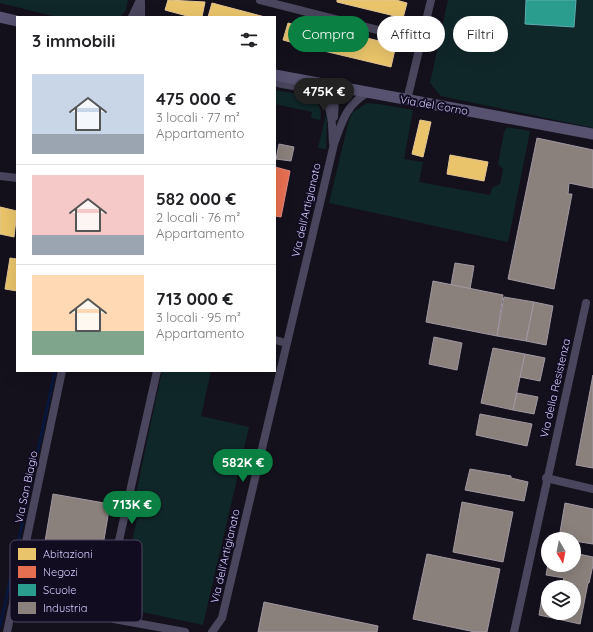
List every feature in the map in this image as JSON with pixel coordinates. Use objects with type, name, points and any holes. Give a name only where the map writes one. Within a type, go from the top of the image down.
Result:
[{"type":"street","points":[[133,16],[141,0]]},
{"type":"street","points":[[141,0],[141,16]]},
{"type":"street","points":[[260,0],[377,30]]},
{"type":"street","points":[[427,16],[431,0]]},
{"type":"street","points":[[0,16],[16,21]]},
{"type":"street","points":[[407,100],[418,52]]},
{"type":"street","name":"Via del Corno","points":[[276,75],[593,134]]},
{"type":"street","points":[[276,81],[278,83],[314,92],[321,96],[330,108],[334,144]]},
{"type":"street","points":[[334,144],[334,110],[336,100],[343,88]]},
{"type":"street","name":"Via dell'Artigianato","points":[[212,632],[222,618],[334,144],[347,110],[356,100],[367,93]]},
{"type":"street","points":[[0,176],[16,178]]},
{"type":"street","name":"Via della Resistenza","points":[[514,632],[546,478],[586,303]]},
{"type":"street","points":[[276,340],[286,343]]},
{"type":"street","name":"Via San Biagio","points":[[26,540],[62,372]]},
{"type":"street","points":[[119,540],[157,372]]},
{"type":"street","points":[[546,478],[593,489]]},
{"type":"street","name":"Via San Biagio","points":[[7,632],[10,618]]},
{"type":"street","points":[[134,622],[185,632]]},
{"type":"green space","points":[[0,0],[128,0],[126,10],[121,16],[53,16],[0,3]]},
{"type":"green space","points":[[448,0],[593,0],[593,128],[441,96],[430,83],[437,52],[445,52],[445,16]]},
{"type":"green space","points":[[276,90],[299,94],[314,100],[319,105],[321,111],[320,120],[311,118],[312,112],[276,104]]},
{"type":"green space","points":[[367,103],[413,110],[404,159],[423,162],[419,182],[490,195],[492,188],[500,184],[503,169],[498,164],[504,132],[507,127],[530,131],[508,242],[329,203],[349,120],[353,112]]},
{"type":"green space","points":[[327,111],[326,149],[318,148]]},
{"type":"green space","points":[[162,372],[211,372],[201,416],[249,427],[203,625],[142,612],[142,540],[132,540],[141,500],[135,498]]},
{"type":"building: Abitazioni","points":[[168,0],[205,2],[202,16],[187,16],[165,10]]},
{"type":"building: Abitazioni","points":[[337,0],[396,0],[407,3],[404,16],[395,16],[337,2]]},
{"type":"building: Abitazioni","points":[[212,3],[261,16],[208,16]]},
{"type":"building: Abitazioni","points":[[288,23],[288,41],[283,40]]},
{"type":"building: Abitazioni","points":[[369,39],[377,40],[377,52],[394,52],[391,67],[328,52],[369,52]]},
{"type":"building: Abitazioni","points":[[420,120],[431,122],[423,157],[412,154]]},
{"type":"building: Abitazioni","points":[[450,155],[488,162],[484,181],[447,174]]},
{"type":"building: Abitazioni","points":[[0,207],[16,211],[14,237],[0,234]]},
{"type":"building: Abitazioni","points":[[10,258],[16,259],[16,291],[5,289]]},
{"type":"building: Negozi","points":[[276,167],[290,171],[281,217],[276,216]]},
{"type":"building: Scuole","points":[[526,0],[576,0],[574,27],[525,24]]},
{"type":"building: Industria","points":[[537,138],[593,150],[593,188],[569,183],[568,194],[572,194],[554,289],[508,279]]},
{"type":"building: Industria","points":[[279,144],[294,147],[291,161],[276,159]]},
{"type":"building: Industria","points":[[455,263],[474,266],[470,289],[451,285]]},
{"type":"building: Industria","points":[[433,281],[503,295],[497,336],[426,322]]},
{"type":"building: Industria","points":[[504,297],[534,302],[526,341],[497,336]]},
{"type":"building: Industria","points":[[534,302],[553,306],[546,345],[526,341]]},
{"type":"building: Industria","points":[[434,337],[462,343],[457,370],[429,364]]},
{"type":"building: Industria","points":[[493,348],[525,354],[513,410],[481,403]]},
{"type":"building: Industria","points":[[525,354],[545,358],[540,381],[520,377]]},
{"type":"building: Industria","points":[[593,375],[593,468],[576,465]]},
{"type":"building: Industria","points":[[517,393],[538,397],[534,414],[513,410]]},
{"type":"building: Industria","points":[[480,414],[532,424],[527,446],[476,435]]},
{"type":"building: Industria","points":[[470,469],[511,476],[511,478],[528,482],[524,501],[465,490]]},
{"type":"building: Industria","points":[[53,494],[110,504],[104,540],[45,540]]},
{"type":"building: Industria","points":[[462,502],[513,512],[503,562],[453,552]]},
{"type":"building: Industria","points":[[565,503],[593,509],[593,544],[581,542],[581,532],[560,532]]},
{"type":"building: Industria","points":[[427,554],[500,569],[487,632],[475,632],[413,619]]},
{"type":"building: Industria","points":[[581,554],[593,557],[593,565],[581,619],[581,580],[563,580],[564,578],[546,575],[547,572],[581,572]]},
{"type":"building: Industria","points":[[264,602],[378,626],[377,632],[258,632]]},
{"type":"building: Industria","points":[[541,603],[541,615],[539,615]]},
{"type":"building: Industria","points":[[562,620],[581,620],[580,624]]},
{"type":"waterway","points":[[19,540],[55,372]]},
{"type":"waterway","points":[[0,627],[10,580]]}]
